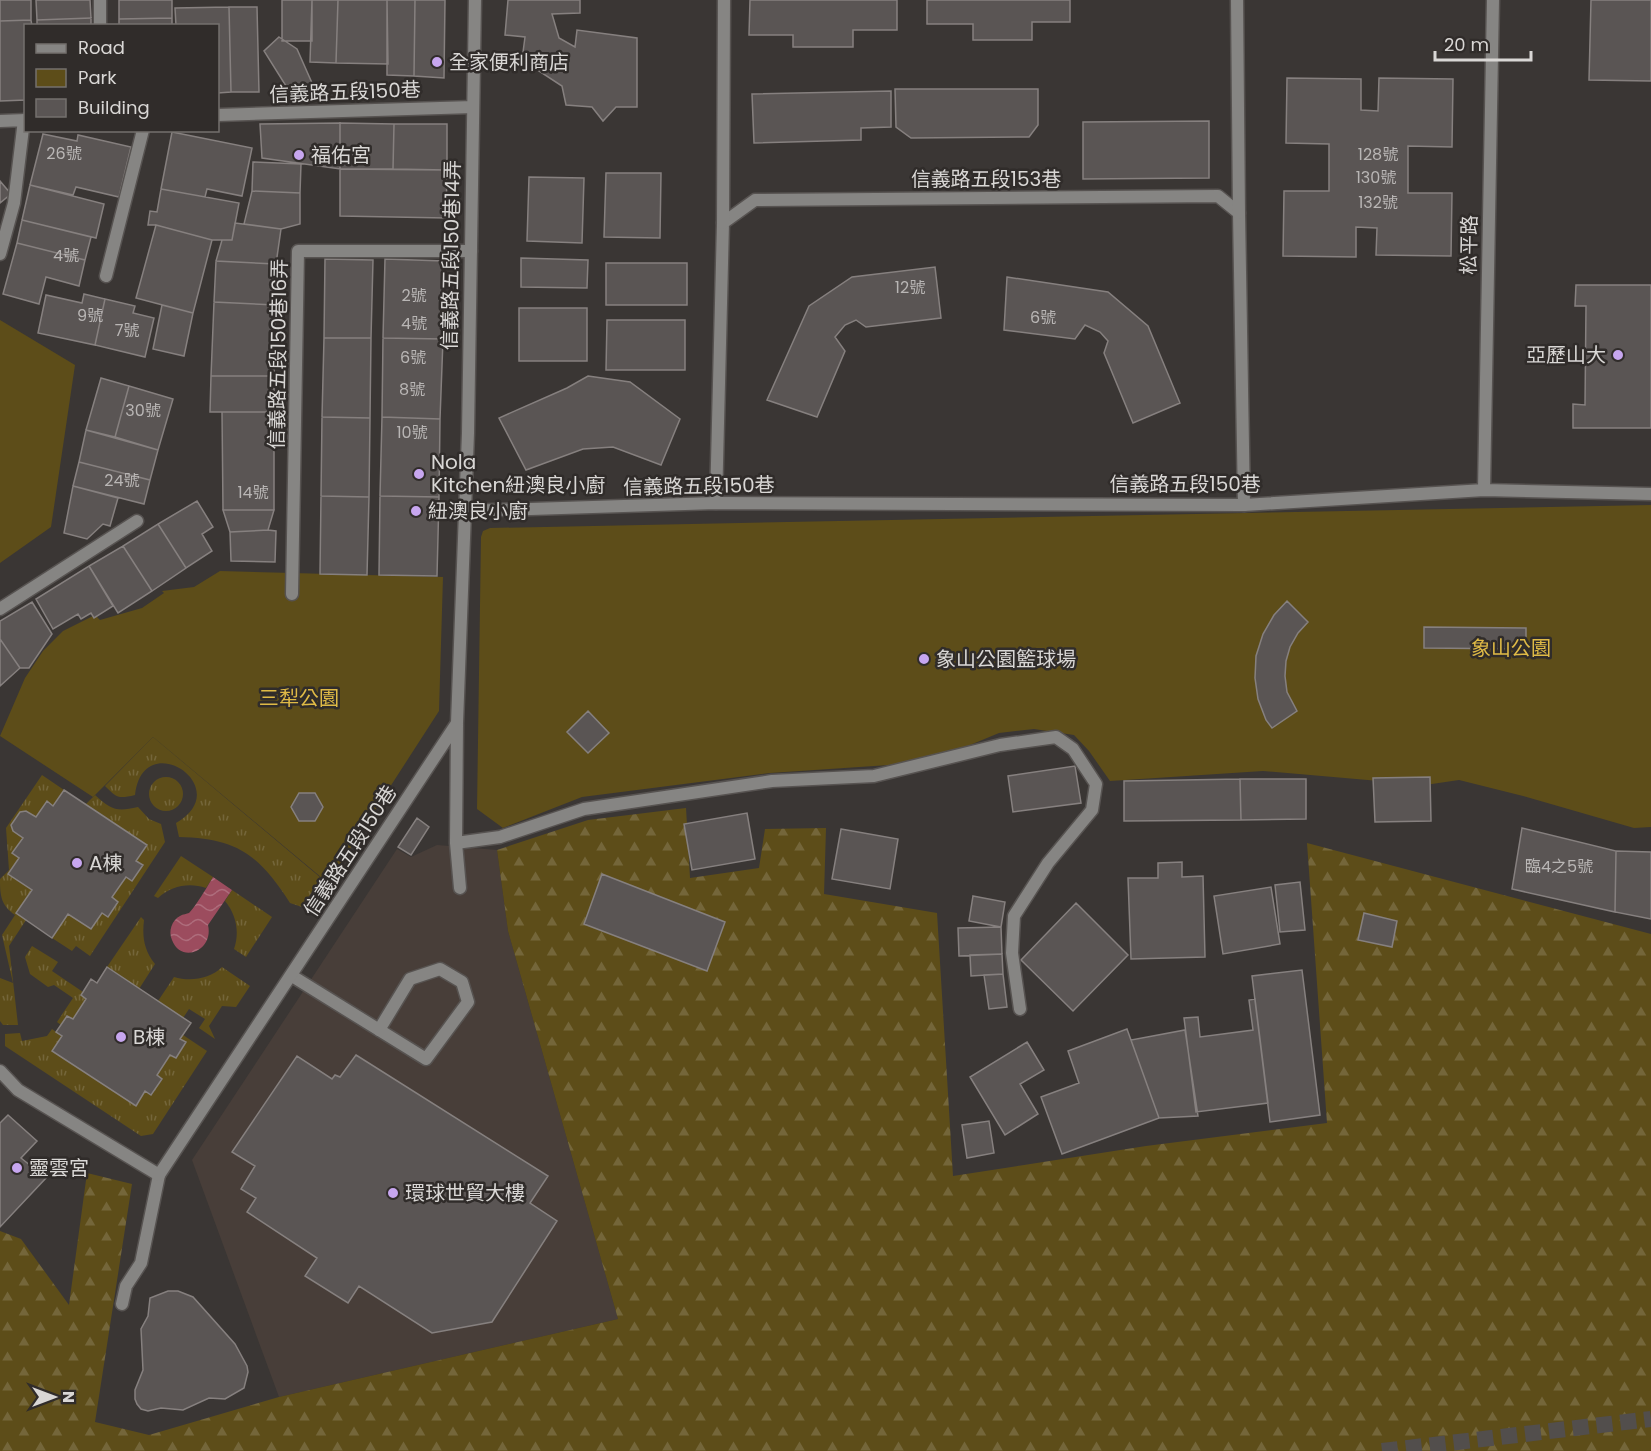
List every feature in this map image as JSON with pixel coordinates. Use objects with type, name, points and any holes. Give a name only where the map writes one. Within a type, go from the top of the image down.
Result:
[{"type":"street","points":[[100,0],[100,24]]},
{"type":"street","name":"信義路五段150巷14弄","points":[[465,511],[475,0]]},
{"type":"street","points":[[716,503],[723,223],[724,0]]},
{"type":"street","points":[[1237,0],[1244,505]]},
{"type":"street","name":"松平路","points":[[1484,490],[1492,0]]},
{"type":"street","name":"信義路五段150巷","points":[[219,115],[473,108]]},
{"type":"street","points":[[0,121],[24,120]]},
{"type":"street","points":[[0,254],[14,203],[24,128]]},
{"type":"street","points":[[106,276],[142,132]]},
{"type":"street","name":"信義路五段153巷","points":[[723,223],[755,200],[1218,196],[1239,213]]},
{"type":"street","name":"信義路五段150巷16弄","points":[[292,594],[298,251],[471,251]]},
{"type":"street","name":"信義路五段150巷","points":[[465,511],[716,503],[1244,505],[1484,490],[1651,494]]},
{"type":"street","points":[[460,888],[456,843],[465,511]]},
{"type":"street","points":[[0,609],[137,521]]},
{"type":"street","name":"信義路五段150巷","points":[[159,1175],[458,723]]},
{"type":"street","points":[[456,843],[500,837],[584,809],[772,782],[874,776],[1000,745],[1056,737],[1072,749],[1096,784],[1092,810],[1047,863],[1014,916],[1012,953],[1020,1008]]},
{"type":"street","points":[[292,975],[379,1030],[426,1059],[468,1002],[462,982],[440,969],[410,979],[379,1030]]},
{"type":"street","points":[[0,1071],[18,1090],[159,1175],[141,1263],[126,1286],[123,1305]]},
{"type":"shaded area","points":[[437,845],[497,850],[508,931],[618,1319],[279,1397],[192,1160],[397,849],[411,857]]},
{"type":"green space","points":[[0,320],[75,365],[51,527],[0,563]]},
{"type":"green space","name":"象山公園","points":[[1651,505],[1651,827],[1634,828],[1459,780],[1425,785],[1263,771],[1110,781],[1089,751],[1074,735],[1034,729],[999,733],[958,750],[919,761],[770,773],[582,797],[503,828],[477,809],[481,537],[483,531],[490,528]]},
{"type":"green space","name":"三犁公園","points":[[220,571],[443,577],[439,711],[328,883],[153,737],[93,797],[0,736],[25,678],[43,651],[63,631],[95,615],[100,620],[142,608],[164,593],[162,591],[194,587]]},
{"type":"green space","points":[[153,737],[321,878],[302,907],[290,903],[268,873],[245,852],[216,841],[179,837],[176,823],[192,809],[197,794],[192,780],[182,770],[168,764],[154,765],[142,775],[135,795],[121,797],[112,793],[105,786]]},
{"type":"green space","points":[[42,775],[64,790],[53,806],[47,802],[36,817],[26,811],[20,812],[11,825],[13,831],[23,838],[12,853],[19,858],[8,874],[32,890],[16,913],[26,920],[9,946],[18,1025],[3,1025],[0,1021],[0,978],[13,983],[2,935],[15,915],[4,904],[0,890],[0,879],[9,870],[6,828]]},
{"type":"green space","points":[[166,777],[178,782],[183,794],[178,806],[166,811],[154,806],[149,794],[154,782]]},
{"type":"green space","points":[[95,795],[115,808],[138,807],[149,819],[161,824],[165,842],[90,956],[76,946],[72,951],[52,938],[68,914],[91,929],[102,913],[108,917],[118,902],[112,897],[126,877],[132,881],[143,866],[136,861],[147,845],[86,804]]},
{"type":"green space","points":[[686,808],[690,878],[759,868],[765,829],[826,828],[824,894],[937,913],[953,1176],[1146,1146],[1327,1123],[1307,843],[1651,934],[1651,1451],[0,1451],[0,1231],[21,1239],[69,1305],[87,1173],[132,1184],[95,1422],[149,1435],[279,1397],[618,1319],[508,931],[497,850],[588,820]]},
{"type":"green space","points":[[181,856],[213,877],[206,888],[193,885],[180,886],[158,898],[154,896]]},
{"type":"green space","points":[[232,890],[272,917],[246,957],[234,949],[237,936],[236,924],[225,901]]},
{"type":"green space","points":[[141,917],[144,920],[143,932],[146,948],[155,964],[139,989],[107,967]]},
{"type":"green space","points":[[32,946],[58,962],[52,971],[83,992],[81,995],[86,999],[73,1019],[67,1016],[61,1025],[57,1022],[73,998],[54,985],[48,987],[30,974],[25,957]]},
{"type":"green space","points":[[222,967],[250,986],[236,1007],[222,1006],[209,1026],[215,1039],[199,1028],[205,1019],[189,1009],[183,1018],[158,1001],[174,977],[200,978]]},
{"type":"green space","points":[[52,1029],[62,1036],[52,1051],[136,1106],[145,1091],[151,1095],[162,1079],[157,1075],[170,1055],[176,1058],[186,1043],[180,1039],[183,1035],[207,1051],[153,1134],[141,1136],[5,1046],[5,1034],[20,1033],[22,1041],[47,1036]]},
{"type":"water","points":[[213,877],[232,890],[208,925],[209,934],[202,948],[189,953],[182,951],[172,940],[170,933],[172,926],[177,918],[191,911]]},
{"type":"building","points":[[0,0],[31,0],[31,20],[0,21]]},
{"type":"building","points":[[36,0],[90,0],[91,18],[37,20]]},
{"type":"building","points":[[119,0],[172,0],[172,18],[119,19]]},
{"type":"building","points":[[282,0],[312,0],[312,41],[282,41]]},
{"type":"building","points":[[312,0],[338,0],[336,63],[310,62]]},
{"type":"building","points":[[338,0],[387,0],[388,64],[336,63]]},
{"type":"building","points":[[387,0],[415,0],[414,76],[387,75]]},
{"type":"building","points":[[415,0],[445,0],[444,78],[414,76]]},
{"type":"building","points":[[508,0],[580,0],[580,13],[552,14],[559,38],[575,47],[577,30],[637,38],[637,107],[616,107],[603,121],[592,107],[566,105],[562,86],[522,60],[525,37],[505,35]]},
{"type":"building","points":[[750,0],[897,0],[897,30],[853,30],[853,47],[793,47],[793,35],[749,35]]},
{"type":"building","points":[[927,0],[1070,0],[1070,22],[1032,22],[1032,40],[973,40],[973,24],[927,24]]},
{"type":"building","points":[[1591,0],[1651,0],[1651,81],[1589,80]]},
{"type":"building","points":[[229,7],[231,92],[219,93],[219,24],[176,24],[175,8]]},
{"type":"building","points":[[229,7],[257,7],[259,92],[231,92]]},
{"type":"building","points":[[91,18],[91,24],[37,24],[37,20]]},
{"type":"building","points":[[172,18],[172,24],[119,24],[119,19]]},
{"type":"building","points":[[31,20],[32,24],[24,24],[24,100],[0,101],[0,21]]},
{"type":"building","points":[[279,37],[297,49],[312,83],[291,94],[264,51]]},
{"type":"building","points":[[1287,78],[1361,79],[1361,110],[1378,111],[1379,78],[1453,79],[1452,147],[1408,146],[1408,193],[1452,193],[1451,256],[1376,255],[1377,228],[1356,227],[1356,257],[1283,256],[1284,191],[1329,191],[1329,144],[1286,143]]},
{"type":"building","points":[[895,89],[1038,89],[1038,125],[1029,137],[911,138],[896,127]]},
{"type":"building","points":[[891,91],[891,127],[861,128],[861,140],[754,143],[752,94]]},
{"type":"building","points":[[1209,121],[1209,178],[1083,179],[1083,122]]},
{"type":"building","points":[[340,123],[340,169],[262,158],[260,124]]},
{"type":"building","points":[[340,123],[394,124],[393,169],[340,169]]},
{"type":"building","points":[[394,124],[447,124],[447,170],[393,169]]},
{"type":"building","points":[[172,132],[252,148],[242,196],[207,189],[205,197],[161,189]]},
{"type":"building","points":[[43,134],[77,141],[78,135],[131,147],[119,197],[76,187],[73,195],[30,185]]},
{"type":"building","points":[[253,162],[301,164],[300,193],[252,191]]},
{"type":"building","points":[[340,169],[447,170],[446,218],[340,216]]},
{"type":"building","points":[[606,173],[661,173],[660,238],[604,237]]},
{"type":"building","points":[[529,177],[584,178],[582,243],[527,241]]},
{"type":"building","points":[[0,181],[11,194],[0,203]]},
{"type":"building","points":[[30,185],[104,204],[96,238],[22,220]]},
{"type":"building","points":[[161,189],[239,203],[232,240],[212,240],[156,225],[148,225],[150,211],[157,212]]},
{"type":"building","points":[[252,191],[300,193],[300,224],[281,229],[244,224]]},
{"type":"building","points":[[22,220],[91,237],[85,260],[17,243]]},
{"type":"building","points":[[235,223],[281,229],[276,264],[216,261],[222,240],[232,240]]},
{"type":"building","points":[[156,225],[212,240],[193,313],[136,298]]},
{"type":"building","points":[[17,243],[85,260],[79,286],[46,277],[39,304],[3,294]]},
{"type":"building","points":[[521,258],[588,260],[587,288],[521,287]]},
{"type":"building","points":[[325,259],[373,260],[371,338],[324,338]]},
{"type":"building","points":[[385,259],[444,261],[443,339],[383,338]]},
{"type":"building","points":[[216,261],[276,264],[275,305],[214,302]]},
{"type":"building","points":[[606,263],[687,263],[687,305],[606,305]]},
{"type":"building","points":[[935,267],[941,318],[866,327],[856,320],[845,325],[835,337],[845,351],[817,417],[767,400],[809,306],[852,277]]},
{"type":"building","points":[[1007,277],[1108,292],[1148,326],[1180,403],[1133,423],[1104,353],[1108,341],[1100,332],[1085,325],[1075,339],[1004,330]]},
{"type":"building","name":"亞歷山大","points":[[1576,285],[1651,285],[1651,428],[1573,428],[1573,404],[1585,405],[1586,306],[1575,306]]},
{"type":"building","points":[[84,294],[105,299],[95,345],[38,333],[46,295],[82,303]]},
{"type":"building","points":[[105,299],[135,306],[133,313],[154,318],[145,357],[95,345]]},
{"type":"building","points":[[214,302],[275,305],[274,376],[211,376]]},
{"type":"building","points":[[162,305],[193,313],[184,356],[153,349]]},
{"type":"building","points":[[519,308],[587,308],[587,361],[519,361]]},
{"type":"building","points":[[607,320],[685,320],[685,370],[606,370]]},
{"type":"building","points":[[324,338],[371,338],[370,418],[322,417]]},
{"type":"building","points":[[383,338],[443,339],[440,419],[382,417]]},
{"type":"building","points":[[211,376],[274,376],[274,412],[210,412]]},
{"type":"building","points":[[588,376],[630,382],[680,419],[661,465],[613,447],[583,449],[526,470],[499,418],[567,388]]},
{"type":"building","points":[[101,378],[129,386],[115,437],[86,430]]},
{"type":"building","points":[[129,386],[173,399],[158,450],[115,437]]},
{"type":"building","points":[[222,412],[274,412],[274,510],[223,510]]},
{"type":"building","points":[[322,417],[370,418],[369,497],[321,496]]},
{"type":"building","points":[[382,417],[440,419],[439,497],[380,496]]},
{"type":"building","points":[[86,430],[158,450],[150,480],[79,462]]},
{"type":"building","points":[[79,462],[150,480],[144,504],[73,486]]},
{"type":"building","points":[[73,486],[118,498],[110,526],[103,524],[87,539],[64,533]]},
{"type":"building","points":[[321,496],[369,497],[367,575],[320,574]]},
{"type":"building","points":[[380,496],[439,497],[437,576],[379,575]]},
{"type":"building","points":[[197,501],[213,527],[202,534],[212,551],[186,568],[158,524]]},
{"type":"building","points":[[223,510],[274,510],[268,530],[230,532]]},
{"type":"building","points":[[158,524],[186,568],[152,591],[123,546]]},
{"type":"building","points":[[276,531],[275,562],[231,561],[230,532]]},
{"type":"building","points":[[123,546],[152,591],[118,613],[89,566]]},
{"type":"building","points":[[89,566],[113,606],[94,618],[91,613],[81,619],[78,614],[53,629],[36,599]]},
{"type":"building","points":[[1287,601],[1308,622],[1290,647],[1286,661],[1287,692],[1297,711],[1272,728],[1266,720],[1258,699],[1255,678],[1256,656],[1263,634],[1274,615]]},
{"type":"building","points":[[32,602],[52,634],[29,668],[20,668],[0,639],[0,621]]},
{"type":"building","points":[[1424,627],[1526,628],[1526,649],[1424,648]]},
{"type":"building","points":[[0,639],[20,668],[0,686]]},
{"type":"building","points":[[588,711],[609,733],[588,753],[567,732]]},
{"type":"building","points":[[1075,766],[1081,803],[1013,812],[1008,776]]},
{"type":"building","points":[[1430,777],[1431,821],[1375,822],[1373,778]]},
{"type":"building","points":[[1240,779],[1306,779],[1306,819],[1241,820]]},
{"type":"building","points":[[1240,779],[1241,820],[1124,821],[1124,781]]},
{"type":"building","name":"A棟","points":[[64,790],[147,845],[136,861],[143,865],[132,881],[126,877],[112,897],[118,902],[108,917],[102,913],[91,929],[68,914],[52,938],[16,913],[32,890],[8,874],[19,858],[12,853],[23,838],[13,831],[11,825],[20,812],[26,811],[36,817],[47,801],[53,806]]},
{"type":"building","points":[[299,793],[315,793],[323,807],[315,821],[299,821],[291,807]]},
{"type":"building","points":[[747,813],[755,859],[692,870],[684,824]]},
{"type":"building","points":[[417,818],[429,827],[411,855],[398,847]]},
{"type":"building","points":[[1522,828],[1616,851],[1615,912],[1512,889]]},
{"type":"building","points":[[841,829],[898,839],[890,889],[832,879]]},
{"type":"building","points":[[1616,851],[1651,852],[1651,919],[1615,912]]},
{"type":"building","points":[[1182,862],[1182,877],[1203,876],[1205,957],[1131,959],[1128,878],[1158,878],[1158,863]]},
{"type":"building","points":[[602,874],[725,922],[707,971],[584,924]]},
{"type":"building","points":[[1300,882],[1305,930],[1280,932],[1275,885]]},
{"type":"building","points":[[1271,887],[1280,944],[1223,954],[1214,896]]},
{"type":"building","points":[[973,896],[1005,902],[1001,927],[969,921]]},
{"type":"building","points":[[1076,903],[1128,955],[1073,1011],[1021,960]]},
{"type":"building","points":[[1364,913],[1397,921],[1392,947],[1358,940]]},
{"type":"building","points":[[1001,927],[1002,954],[959,956],[958,928]]},
{"type":"building","points":[[1002,954],[1003,974],[971,976],[970,955]]},
{"type":"building","name":"B棟","points":[[107,967],[191,1023],[180,1039],[186,1042],[176,1058],[170,1055],[157,1075],[162,1079],[151,1095],[145,1091],[136,1106],[52,1051],[62,1036],[56,1032],[67,1016],[73,1019],[86,999],[81,995],[91,979],[97,983]]},
{"type":"building","points":[[1302,970],[1320,1115],[1270,1122],[1252,976]]},
{"type":"building","points":[[1003,974],[1007,1007],[989,1009],[984,975]]},
{"type":"building","points":[[1255,999],[1268,1103],[1196,1112],[1184,1018],[1198,1017],[1200,1037],[1253,1030],[1249,1000]]},
{"type":"building","points":[[1127,1029],[1159,1118],[1062,1154],[1041,1097],[1079,1083],[1068,1051]]},
{"type":"building","points":[[1185,1030],[1198,1116],[1159,1118],[1131,1040]]},
{"type":"building","points":[[1027,1042],[1044,1070],[1020,1084],[1038,1114],[1005,1135],[970,1077]]},
{"type":"building","name":"環球世貿大樓","points":[[356,1055],[548,1176],[530,1203],[557,1221],[492,1322],[432,1333],[359,1286],[348,1303],[305,1276],[317,1258],[247,1212],[256,1198],[241,1189],[255,1166],[232,1152],[297,1056],[332,1079],[335,1075],[340,1077]]},
{"type":"building","name":"靈雲宮","points":[[8,1115],[37,1141],[21,1158],[46,1178],[0,1227],[0,1123]]},
{"type":"building","points":[[989,1121],[994,1153],[967,1158],[962,1125]]},
{"type":"building","points":[[168,1291],[178,1291],[193,1297],[235,1344],[247,1366],[248,1372],[244,1388],[225,1399],[209,1398],[183,1410],[161,1408],[148,1411],[141,1409],[137,1404],[135,1390],[143,1370],[141,1329],[148,1316],[150,1298]]},
{"type":"tunnel","points":[[1382,1451],[1651,1419]]},
{"type":"place","name":"全家便利商店","points":[[437,62]]},
{"type":"place","name":"福佑宮","points":[[299,155]]},
{"type":"place","name":"亞歷山大","points":[[1618,355]]},
{"type":"place","name":"Nola Kitchen紐澳良小廚","points":[[419,474]]},
{"type":"place","name":"紐澳良小廚","points":[[416,511]]},
{"type":"place","name":"象山公園籃球場","points":[[924,659]]},
{"type":"place","name":"A棟","points":[[77,863]]},
{"type":"place","name":"B棟","points":[[121,1037]]},
{"type":"place","name":"靈雲宮","points":[[17,1168]]},
{"type":"place","name":"環球世貿大樓","points":[[393,1193]]}]
